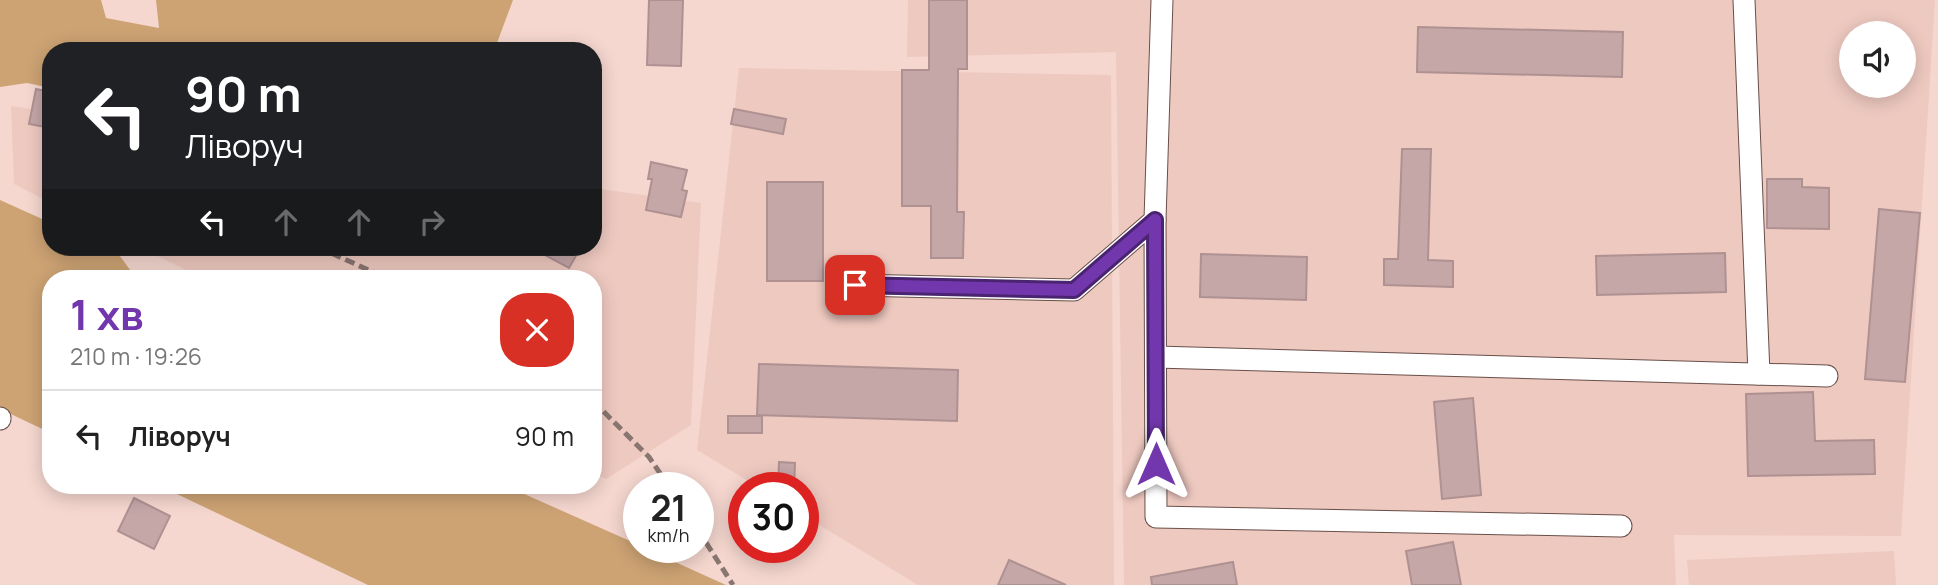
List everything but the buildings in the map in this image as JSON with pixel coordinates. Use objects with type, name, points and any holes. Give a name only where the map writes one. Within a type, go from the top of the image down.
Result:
[{"type":"street","points":[[1162,0],[1155,220],[1156,517],[1622,527]]},
{"type":"street","points":[[1744,0],[1759,374]]},
{"type":"street","points":[[855,285],[1074,290],[1155,220]]},
{"type":"street","points":[[1156,357],[1827,376]]},
{"type":"shaded area","points":[[0,0],[101,0],[106,18],[159,28],[156,0],[513,0],[497,42],[42,42],[42,86],[27,83],[0,87]]},
{"type":"shaded area","points":[[908,0],[1935,0],[1901,536],[1674,535],[1676,585],[1124,585],[1116,52],[907,57]]},
{"type":"shaded area","points":[[739,68],[1111,75],[1114,585],[918,585],[819,525],[819,472],[733,472],[697,450]]},
{"type":"shaded area","points":[[11,106],[42,111],[42,198],[14,184]]},
{"type":"shaded area","points":[[602,189],[701,203],[691,425],[606,479],[602,477],[602,270],[186,270],[157,256],[602,256]]},
{"type":"shaded area","points":[[0,200],[42,219],[42,256],[120,256],[130,270],[42,270],[42,429],[0,409]]},
{"type":"shaded area","points":[[177,494],[524,494],[623,538],[623,563],[677,563],[726,585],[368,585]]},
{"type":"shaded area","points":[[1894,551],[1896,585],[1689,585],[1687,560]]},
{"type":"railway","points":[[338,256],[368,270]]},
{"type":"railway","points":[[602,410],[649,457],[659,472]]},
{"type":"railway","points":[[714,555],[733,585]]},
{"type":"route","points":[[855,285],[1074,290],[1155,220],[1156,464]]}]
